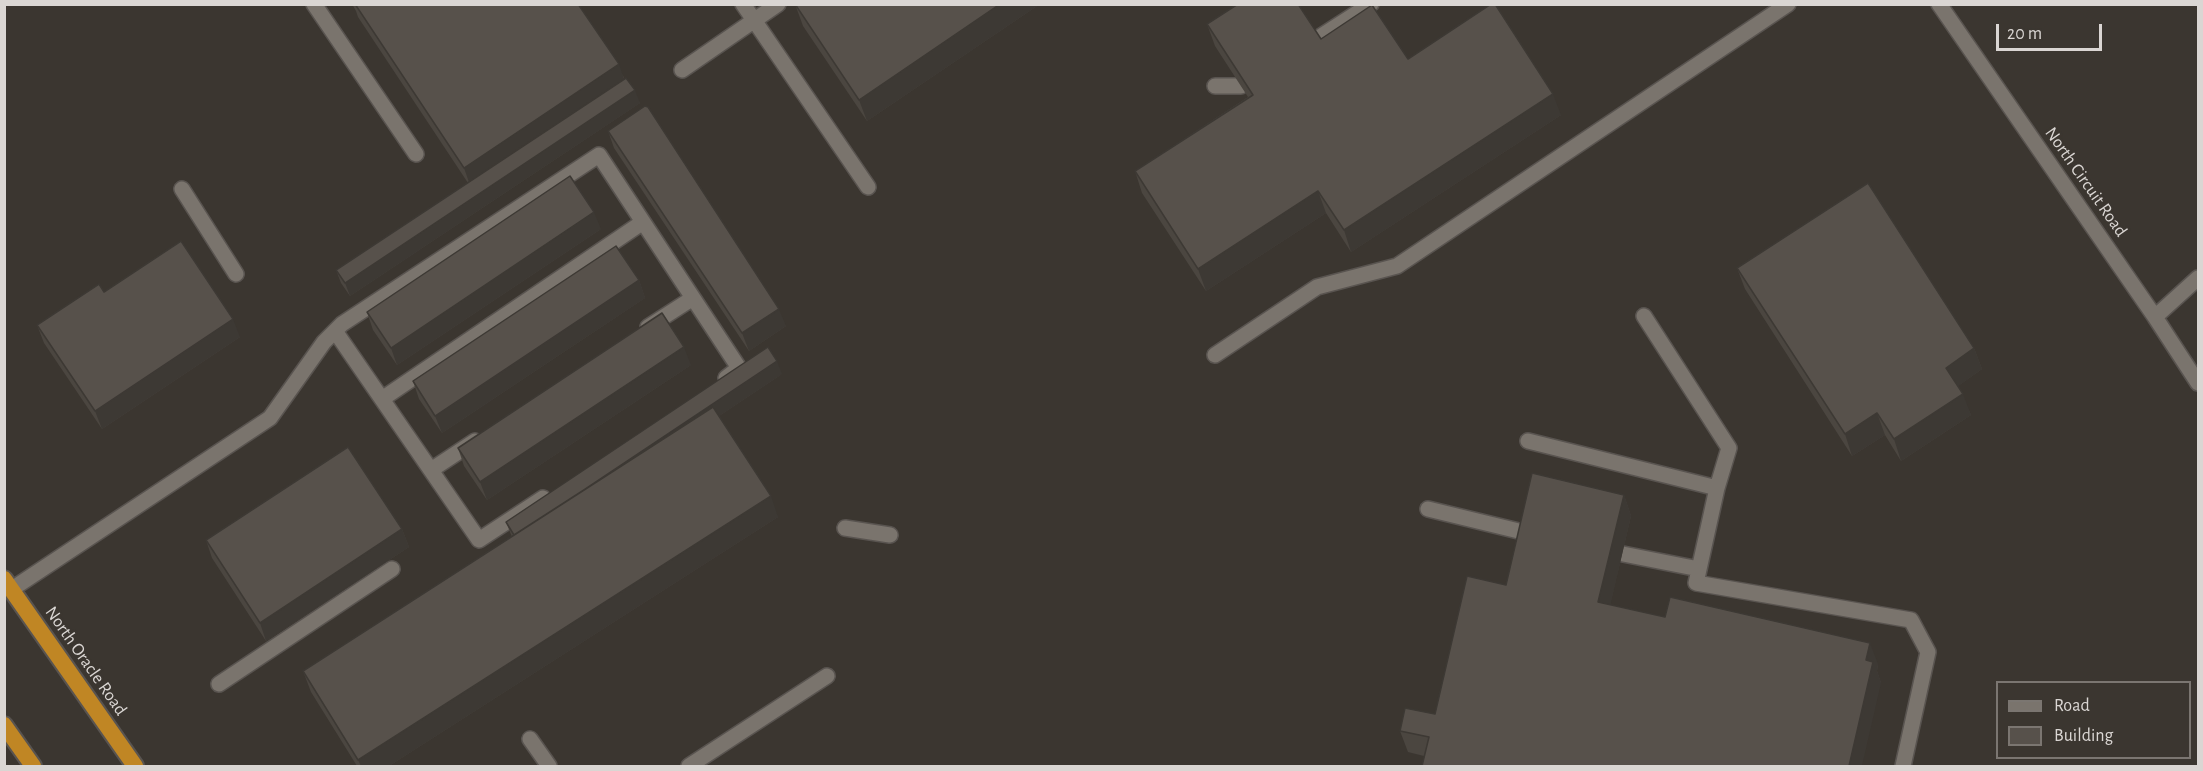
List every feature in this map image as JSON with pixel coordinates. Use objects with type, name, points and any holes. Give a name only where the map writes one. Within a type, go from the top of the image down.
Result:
[{"type":"highway","name":"North Oracle Road","points":[[8,584],[135,766]]},
{"type":"highway","points":[[4,725],[33,766]]},
{"type":"street","points":[[314,4],[416,154]]},
{"type":"street","points":[[743,4],[868,187]]},
{"type":"street","points":[[682,70],[778,4]]},
{"type":"street","points":[[1315,40],[1371,4]]},
{"type":"street","points":[[1215,355],[1317,287],[1397,266],[1788,4]]},
{"type":"street","name":"North Circuit Road","points":[[1939,4],[2199,383]]},
{"type":"street","points":[[1215,86],[1241,86]]},
{"type":"street","points":[[8,584],[270,418],[324,342],[342,324],[599,155],[740,368],[709,388]]},
{"type":"street","points":[[182,189],[236,274]]},
{"type":"street","points":[[382,399],[643,222]]},
{"type":"street","points":[[2155,317],[2199,278]]},
{"type":"street","points":[[635,336],[693,298]]},
{"type":"street","points":[[1644,316],[1729,448],[1695,582],[1911,621],[1928,652],[1903,766]]},
{"type":"street","points":[[335,331],[479,540],[559,487]]},
{"type":"street","points":[[431,470],[489,432]]},
{"type":"street","points":[[1528,441],[1717,488]]},
{"type":"street","points":[[1428,509],[1531,534]]},
{"type":"street","points":[[845,528],[890,535]]},
{"type":"street","points":[[1623,555],[1699,569]]},
{"type":"street","points":[[219,684],[392,569]]},
{"type":"street","points":[[689,766],[827,676]]},
{"type":"street","points":[[530,739],[549,766]]},
{"type":"building","points":[[355,4],[578,4],[619,64],[464,168]]},
{"type":"building","points":[[795,4],[1000,4],[859,100]]},
{"type":"building","points":[[1238,4],[1298,4],[1321,39],[1372,5],[1408,59],[1491,4],[1495,4],[1553,94],[1344,230],[1318,191],[1198,269],[1135,171],[1253,95],[1207,24]]},
{"type":"building","points":[[626,78],[635,90],[345,283],[336,270]]},
{"type":"building","points":[[645,106],[648,107],[779,309],[742,333],[608,131]]},
{"type":"building","points":[[570,176],[594,212],[391,348],[367,312]]},
{"type":"building","points":[[1868,183],[1974,348],[1946,368],[1963,394],[1894,439],[1877,413],[1845,434],[1737,268]]},
{"type":"building","points":[[181,241],[233,319],[95,411],[37,325],[99,284],[104,292]]},
{"type":"building","points":[[616,246],[639,280],[435,416],[413,381]]},
{"type":"building","points":[[662,313],[684,347],[480,482],[458,448]]},
{"type":"building","points":[[768,347],[777,361],[514,535],[506,522]]},
{"type":"building","points":[[713,407],[771,496],[358,760],[303,671]]},
{"type":"building","points":[[348,447],[402,529],[260,623],[206,540]]},
{"type":"building","points":[[1532,473],[1624,495],[1598,602],[1665,617],[1670,597],[1870,643],[1866,660],[1873,662],[1849,766],[1422,766],[1429,737],[1400,731],[1405,708],[1435,714],[1467,576],[1506,585]]}]
